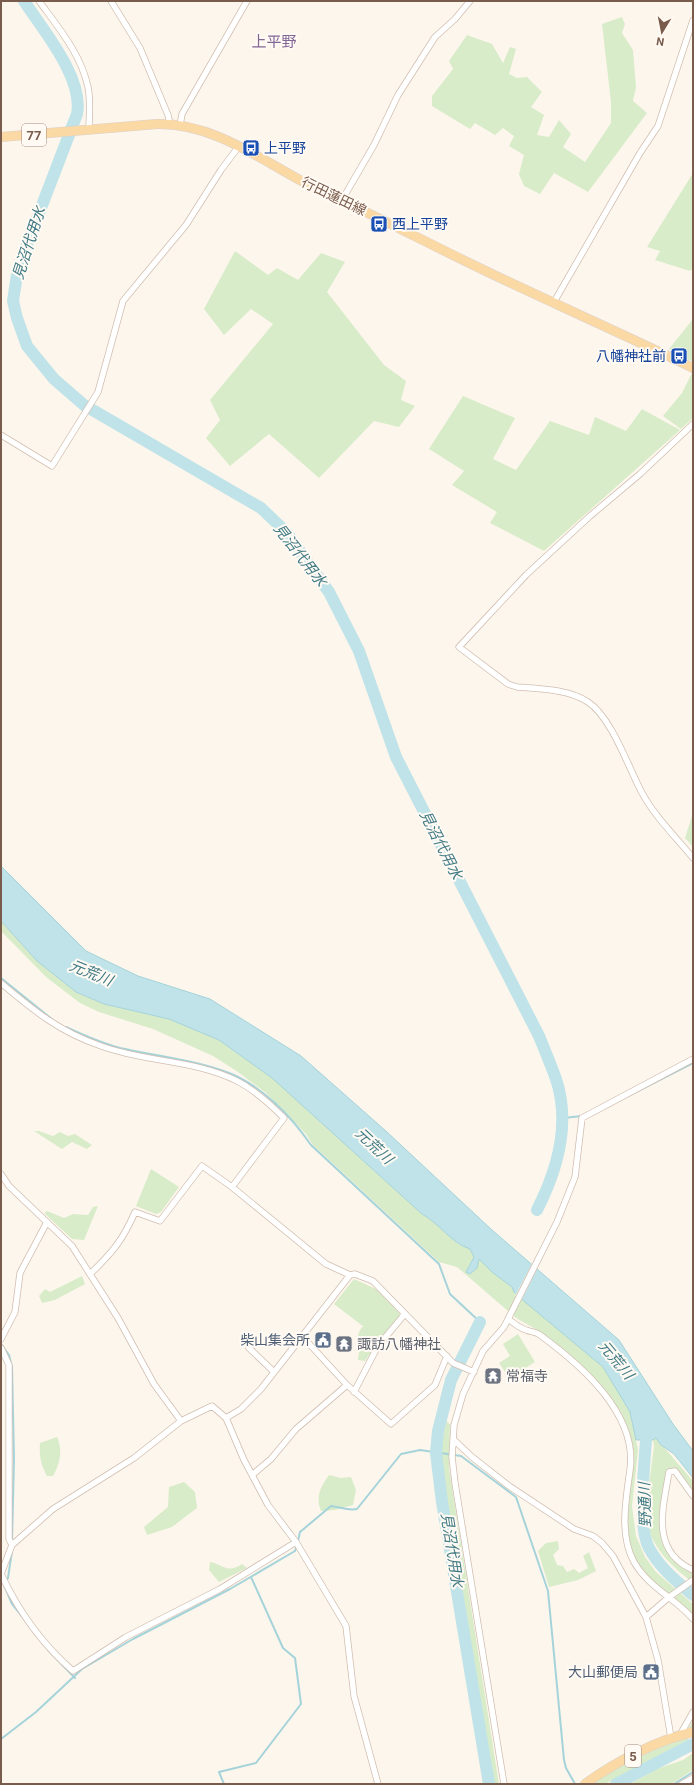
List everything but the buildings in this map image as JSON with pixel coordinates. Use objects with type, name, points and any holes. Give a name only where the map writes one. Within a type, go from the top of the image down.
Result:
[{"type":"main road","name":"行田蓮田線","points":[[1,137],[170,124],[201,130],[239,146],[320,190],[492,274],[693,368]]},
{"type":"main road","name":"5","points":[[585,1784],[625,1760],[682,1734]]},
{"type":"street","points":[[39,1],[67,40],[80,63],[88,88],[87,130]]},
{"type":"street","points":[[111,1],[140,48],[168,115],[170,124]]},
{"type":"street","points":[[180,125],[182,114],[247,1]]},
{"type":"street","points":[[342,200],[374,145],[398,95],[435,36],[455,19],[470,1]]},
{"type":"street","points":[[554,302],[636,160],[658,126],[693,20]]},
{"type":"street","points":[[1,435],[52,466],[98,392],[123,301],[186,225],[221,170],[239,146]]},
{"type":"street","points":[[693,424],[640,474],[590,516],[526,575],[459,647],[508,684],[517,687],[575,695],[589,702],[606,723],[622,750],[641,791],[654,812],[693,858]]},
{"type":"street","points":[[1,983],[51,1024],[73,1035],[102,1047],[211,1071],[236,1080],[268,1102],[284,1118],[232,1187]]},
{"type":"street","points":[[1,991],[6,988]]},
{"type":"street","points":[[504,1784],[455,1483],[452,1457],[454,1425],[457,1410],[483,1351],[499,1334],[510,1316],[554,1229],[575,1177],[582,1118],[693,1059]]},
{"type":"street","points":[[90,1274],[110,1255],[125,1235],[136,1212],[160,1221],[202,1166],[232,1187],[326,1264],[350,1275],[355,1274],[373,1281],[386,1293],[404,1315],[453,1363],[474,1372]]},
{"type":"street","points":[[1,1174],[9,1186],[72,1246],[118,1318],[154,1384],[181,1421]]},
{"type":"street","points":[[1,1339],[15,1312],[20,1273],[47,1222]]},
{"type":"street","points":[[226,1418],[241,1409],[274,1372],[350,1275]]},
{"type":"street","points":[[354,1392],[378,1346],[404,1315]]},
{"type":"street","points":[[510,1316],[520,1327],[539,1333],[594,1381],[619,1414],[629,1444],[630,1467],[624,1505],[630,1552],[641,1572],[668,1598],[684,1608],[693,1619]]},
{"type":"street","points":[[302,1336],[354,1392],[391,1424],[435,1385],[447,1356]]},
{"type":"street","points":[[1,1348],[9,1365],[9,1539],[12,1545]]},
{"type":"street","points":[[249,1348],[274,1372]]},
{"type":"street","points":[[252,1475],[271,1459],[296,1429],[347,1385]]},
{"type":"street","points":[[296,1542],[220,1589],[126,1637],[73,1671],[56,1656],[14,1601],[1,1574],[12,1545],[54,1508],[134,1458],[181,1421],[212,1406],[226,1418],[252,1475],[268,1505],[296,1542],[346,1626],[354,1696],[378,1784]]},
{"type":"street","points":[[454,1440],[472,1458],[509,1486],[574,1529],[592,1536],[602,1543],[614,1556],[646,1617],[682,1734]]},
{"type":"street","points":[[693,1496],[675,1471],[669,1472],[663,1512],[663,1537],[672,1554],[686,1567],[693,1570]]},
{"type":"street","points":[[646,1617],[668,1598],[693,1580]]},
{"type":"street","points":[[682,1734],[693,1712]]},
{"type":"street","points":[[682,1784],[693,1778]]},
{"type":"green space","points":[[622,17],[625,24],[622,33],[633,50],[636,87],[633,101],[647,113],[588,192],[554,173],[540,194],[524,186],[519,174],[524,155],[509,146],[514,136],[503,128],[495,135],[475,123],[470,129],[432,106],[432,96],[453,69],[449,61],[467,35],[492,44],[503,63],[510,47],[516,49],[509,74],[517,78],[527,77],[542,92],[531,107],[544,115],[537,135],[549,137],[559,120],[571,134],[563,147],[585,162],[611,123],[611,102],[602,24]]},
{"type":"green space","points":[[693,173],[693,268],[690,271],[655,260],[660,251],[647,247]]},
{"type":"green space","points":[[235,251],[268,275],[277,268],[298,280],[321,253],[345,262],[327,292],[384,365],[406,381],[401,400],[415,406],[399,427],[374,421],[319,478],[269,434],[230,466],[206,438],[220,420],[210,400],[273,324],[251,309],[224,335],[204,309]]},
{"type":"green space","points":[[693,319],[693,362],[669,349]]},
{"type":"green space","points":[[692,373],[693,418],[681,429],[663,416],[682,393]]},
{"type":"green space","points":[[463,396],[515,418],[493,459],[516,470],[550,421],[589,435],[595,417],[626,431],[642,409],[680,430],[544,551],[490,523],[497,512],[452,485],[464,471],[429,449]]},
{"type":"green space","points":[[693,813],[693,847],[685,838]]},
{"type":"green space","points":[[1,921],[37,961],[76,992],[104,1004],[169,1019],[219,1040],[272,1078],[422,1214],[434,1222],[451,1238],[470,1249],[474,1257],[466,1272],[477,1266],[479,1259],[512,1287],[525,1302],[603,1367],[630,1412],[638,1450],[632,1506],[636,1536],[645,1557],[656,1572],[693,1604],[693,1615],[685,1607],[666,1596],[638,1566],[630,1546],[626,1505],[632,1468],[632,1445],[621,1412],[597,1381],[539,1331],[516,1318],[457,1267],[439,1262],[313,1145],[306,1134],[266,1093],[213,1056],[153,1029],[99,1012],[80,1003],[46,977],[1,931]]},
{"type":"green space","points":[[34,1131],[39,1131],[53,1136],[60,1132],[68,1136],[75,1134],[92,1145],[87,1149],[72,1142],[62,1149]]},
{"type":"green space","points":[[151,1169],[179,1187],[161,1212],[156,1214],[136,1206]]},
{"type":"green space","points":[[98,1206],[84,1240],[72,1239],[44,1213],[47,1211],[64,1218],[73,1214],[88,1215],[93,1207]]},
{"type":"green space","points":[[82,1276],[85,1284],[55,1300],[42,1303],[39,1296],[45,1289],[50,1292]]},
{"type":"green space","points":[[354,1279],[376,1289],[400,1314],[399,1318],[380,1339],[378,1338],[375,1347],[365,1361],[358,1360],[360,1346],[358,1336],[362,1327],[364,1327],[334,1304]]},
{"type":"green space","points":[[518,1334],[535,1362],[509,1378],[499,1363],[510,1356],[503,1344]]},
{"type":"green space","points":[[460,1370],[462,1371],[453,1389],[445,1420],[450,1424],[449,1468],[499,1784],[493,1784],[440,1459],[441,1438],[447,1402]]},
{"type":"green space","points":[[57,1437],[60,1447],[59,1462],[53,1476],[47,1476],[41,1460],[40,1443]]},
{"type":"green space","points":[[656,1438],[693,1481],[693,1492],[671,1469],[662,1509],[660,1531],[665,1548],[671,1555],[693,1573],[693,1583],[675,1568],[660,1551],[652,1538],[649,1529],[648,1493],[654,1447],[653,1440]]},
{"type":"green space","points":[[329,1475],[341,1478],[351,1477],[356,1490],[353,1505],[335,1510],[321,1511],[319,1506],[319,1496]]},
{"type":"green space","points":[[184,1482],[195,1492],[197,1508],[172,1527],[147,1535],[144,1527],[168,1507],[169,1487]]},
{"type":"green space","points":[[558,1541],[559,1549],[553,1555],[557,1565],[563,1566],[567,1572],[574,1569],[579,1573],[588,1568],[583,1556],[589,1552],[596,1571],[578,1580],[549,1587],[538,1551],[546,1543]]},
{"type":"green space","points":[[210,1562],[229,1569],[242,1564],[247,1568],[219,1582],[209,1570]]},
{"type":"green space","points":[[693,1720],[693,1732],[687,1741],[605,1784],[591,1784],[635,1758],[683,1737]]},
{"type":"green space","points":[[693,1753],[693,1770],[671,1784],[630,1784],[657,1769],[683,1760]]},
{"type":"water","name":"元荒川","points":[[1,866],[86,951],[138,976],[210,999],[301,1056],[387,1132],[492,1230],[619,1340],[673,1424],[693,1451],[693,1478],[674,1454],[661,1445],[656,1438],[653,1440],[636,1440],[630,1412],[603,1367],[525,1302],[514,1292],[512,1287],[492,1272],[479,1259],[477,1268],[470,1274],[466,1272],[474,1257],[470,1249],[451,1238],[434,1222],[422,1214],[272,1078],[219,1040],[169,1019],[104,1004],[76,992],[37,961],[1,921]]},
{"type":"pier","points":[[533,1262],[538,1267],[521,1301],[515,1296]]},
{"type":"waterway","name":"見沼代用水","points":[[24,1],[60,55],[68,70],[78,100],[77,114],[18,268],[13,301],[17,318],[27,346],[54,379],[84,405],[261,508],[287,533],[329,592],[359,651],[396,757],[539,1036],[556,1079],[562,1113],[560,1147],[551,1179],[537,1210]]},
{"type":"waterway","name":"見沼代用水","points":[[396,757],[539,1036],[556,1079],[562,1113],[560,1147],[551,1179],[537,1210]]},
{"type":"waterway","points":[[1,978],[53,1020]]},
{"type":"waterway","points":[[66,1027],[92,1039],[120,1048],[189,1061],[229,1073],[253,1086],[275,1103],[294,1123],[311,1145],[439,1264],[450,1294],[480,1322]]},
{"type":"waterway","points":[[628,1096],[693,1063]]},
{"type":"waterway","points":[[563,1118],[582,1116]]},
{"type":"waterway","name":"見沼代用水","points":[[480,1322],[451,1380],[438,1431],[436,1453],[442,1502],[489,1784]]},
{"type":"waterway","points":[[1,1344],[9,1355],[12,1367],[14,1459],[12,1541]]},
{"type":"waterway","name":"野通川","points":[[647,1425],[642,1506],[645,1537],[653,1555],[663,1568],[693,1595]]},
{"type":"waterway","points":[[298,1541],[300,1532],[331,1506],[357,1509],[401,1454],[420,1450],[461,1456],[516,1497],[548,1591],[564,1760],[566,1768],[575,1784]]},
{"type":"waterway","points":[[1,1739],[36,1712],[82,1669],[133,1639],[230,1589],[295,1551],[297,1545]]},
{"type":"waterway","points":[[12,1551],[8,1578],[4,1585],[12,1604],[28,1624]]},
{"type":"waterway","points":[[224,1784],[219,1772],[256,1763],[301,1704],[295,1658],[283,1648],[251,1577]]},
{"type":"waterway","points":[[48,1650],[75,1678]]},
{"type":"waterway","name":"野通川","points":[[616,1784],[693,1744]]},
{"type":"waterway","points":[[674,1784],[693,1772]]},
{"type":"place","name":"上平野","points":[[251,148]]},
{"type":"place","name":"西上平野","points":[[379,224]]},
{"type":"place","name":"八幡神社前","points":[[679,356]]},
{"type":"place","name":"柴山集会所","points":[[323,1340]]},
{"type":"place","name":"諏訪八幡神社","points":[[344,1344]]},
{"type":"place","name":"常福寺","points":[[493,1376]]},
{"type":"place","name":"大山郵便局","points":[[651,1672]]},
{"type":"district","name":"上平野","points":[[274,42]]}]
